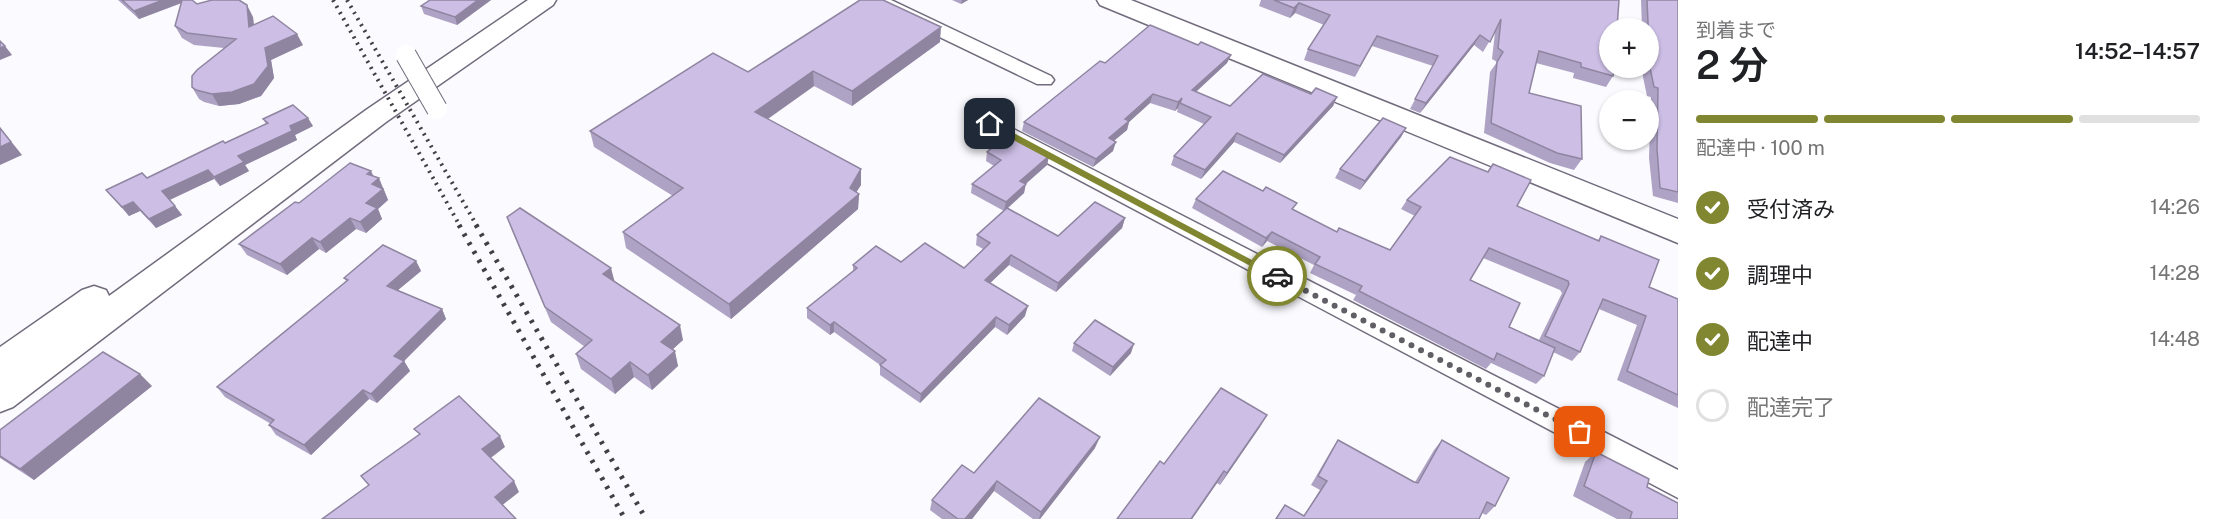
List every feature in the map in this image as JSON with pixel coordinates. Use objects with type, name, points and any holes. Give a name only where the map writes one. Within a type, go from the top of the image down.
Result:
[{"type":"street","points":[[0,366],[476,25],[516,0]]},
{"type":"street","points":[[0,396],[376,116],[544,0]]},
{"type":"street","points":[[877,0],[1044,80]]},
{"type":"street","points":[[1108,0],[1678,232]]},
{"type":"street","points":[[406,56],[437,109]]},
{"type":"street","points":[[990,124],[1678,485]]},
{"type":"building","points":[[122,0],[163,0],[134,11]]},
{"type":"building","points":[[182,0],[192,0],[197,4],[212,0],[239,0],[247,5],[249,27],[273,16],[297,34],[265,48],[268,66],[254,84],[232,92],[212,94],[196,90],[192,87],[192,76],[236,39],[187,33],[175,26]]},
{"type":"building","points":[[430,0],[478,0],[455,17],[421,6]]},
{"type":"building","points":[[860,0],[883,0],[941,27],[852,91],[813,71],[755,112],[861,169],[850,188],[859,194],[729,304],[623,232],[683,188],[590,131],[713,53],[748,72]]},
{"type":"building","points":[[1274,0],[1619,0],[1618,18],[1599,18],[1599,72],[1581,67],[1581,63],[1539,51],[1529,93],[1581,106],[1582,159],[1557,153],[1491,123],[1497,62],[1503,52],[1498,48],[1501,19],[1490,42],[1480,35],[1426,103],[1415,99],[1438,56],[1377,36],[1360,66],[1308,49],[1330,15],[1299,3],[1294,8]]},
{"type":"building","points":[[1647,0],[1678,0],[1678,192],[1660,188],[1657,150],[1659,150],[1659,90],[1654,87],[1652,78],[1659,78],[1659,18],[1648,18]]},
{"type":"building","points":[[1150,25],[1198,45],[1201,42],[1231,55],[1192,90],[1230,106],[1263,74],[1311,94],[1316,88],[1337,97],[1284,155],[1237,133],[1205,170],[1174,156],[1211,117],[1180,103],[1182,98],[1178,102],[1153,94],[1125,119],[1129,121],[1109,138],[1116,142],[1096,159],[1024,122],[1100,61],[1105,63]]},
{"type":"building","points":[[293,105],[308,118],[290,126],[292,131],[238,156],[244,162],[214,177],[208,170],[162,191],[175,206],[149,219],[133,202],[122,207],[106,190],[142,173],[147,178],[223,141],[225,143],[268,123],[263,119]]},
{"type":"building","points":[[1383,118],[1406,128],[1365,181],[1340,169]]},
{"type":"building","points":[[0,128],[11,142],[0,147]]},
{"type":"building","points":[[1008,135],[1049,156],[1020,181],[1026,184],[1006,202],[972,184],[1001,160],[987,152]]},
{"type":"building","points":[[1450,157],[1488,172],[1493,164],[1531,180],[1517,206],[1599,241],[1601,236],[1659,260],[1649,287],[1678,299],[1678,395],[1627,371],[1646,316],[1603,299],[1580,352],[1545,336],[1569,284],[1568,281],[1489,248],[1470,280],[1520,303],[1509,327],[1555,348],[1544,376],[1497,353],[1494,360],[1359,291],[1362,286],[1315,264],[1320,257],[1272,232],[1266,238],[1196,199],[1223,171],[1263,191],[1266,187],[1297,203],[1292,209],[1337,232],[1339,228],[1390,250],[1421,207],[1407,200]]},
{"type":"building","points":[[350,163],[371,171],[367,174],[379,178],[372,184],[383,189],[366,203],[377,208],[360,222],[350,218],[320,242],[312,238],[280,264],[239,244],[295,202],[299,203]]},
{"type":"building","points":[[1095,202],[1125,218],[1058,283],[1011,255],[985,280],[1028,306],[1009,325],[996,317],[921,394],[880,365],[886,360],[834,322],[830,325],[807,308],[857,268],[853,265],[876,246],[901,262],[925,243],[964,268],[990,243],[977,235],[1007,208],[1058,236]]},
{"type":"building","points":[[520,208],[611,268],[603,274],[680,325],[661,342],[675,351],[648,375],[630,362],[611,379],[576,354],[592,340],[545,307],[507,217]]},
{"type":"building","points":[[383,245],[416,261],[387,286],[442,309],[394,356],[404,361],[371,394],[363,390],[304,445],[269,425],[274,420],[217,387],[348,280],[344,278]]},
{"type":"building","points":[[1095,320],[1134,344],[1113,367],[1074,343]]},
{"type":"building","points":[[103,352],[140,374],[20,469],[0,456],[0,430]]},
{"type":"building","points":[[1221,388],[1267,415],[1227,473],[1224,471],[1191,519],[1117,519],[1160,461],[1164,464]]},
{"type":"building","points":[[459,396],[500,436],[482,449],[514,481],[495,497],[516,519],[322,519],[369,485],[361,476],[420,434],[414,429]]},
{"type":"building","points":[[1039,398],[1100,437],[1041,512],[997,481],[965,519],[958,519],[932,500],[962,465],[974,473]]},
{"type":"building","points":[[1338,440],[1418,483],[1442,440],[1509,478],[1495,506],[1487,502],[1479,519],[1276,519],[1285,505],[1304,516],[1327,481],[1318,476]]},
{"type":"building","points":[[1596,452],[1649,479],[1647,487],[1678,503],[1678,519],[1630,519],[1632,512],[1584,486]]},
{"type":"railway","points":[[333,0],[460,226]]},
{"type":"railway","points":[[347,0],[477,226]]},
{"type":"railway","points":[[459,225],[625,519]]},
{"type":"railway","points":[[476,225],[646,519]]},
{"type":"way so far","points":[[1277,276],[1580,432]]},
{"type":"route","points":[[990,124],[1277,276]]}]
